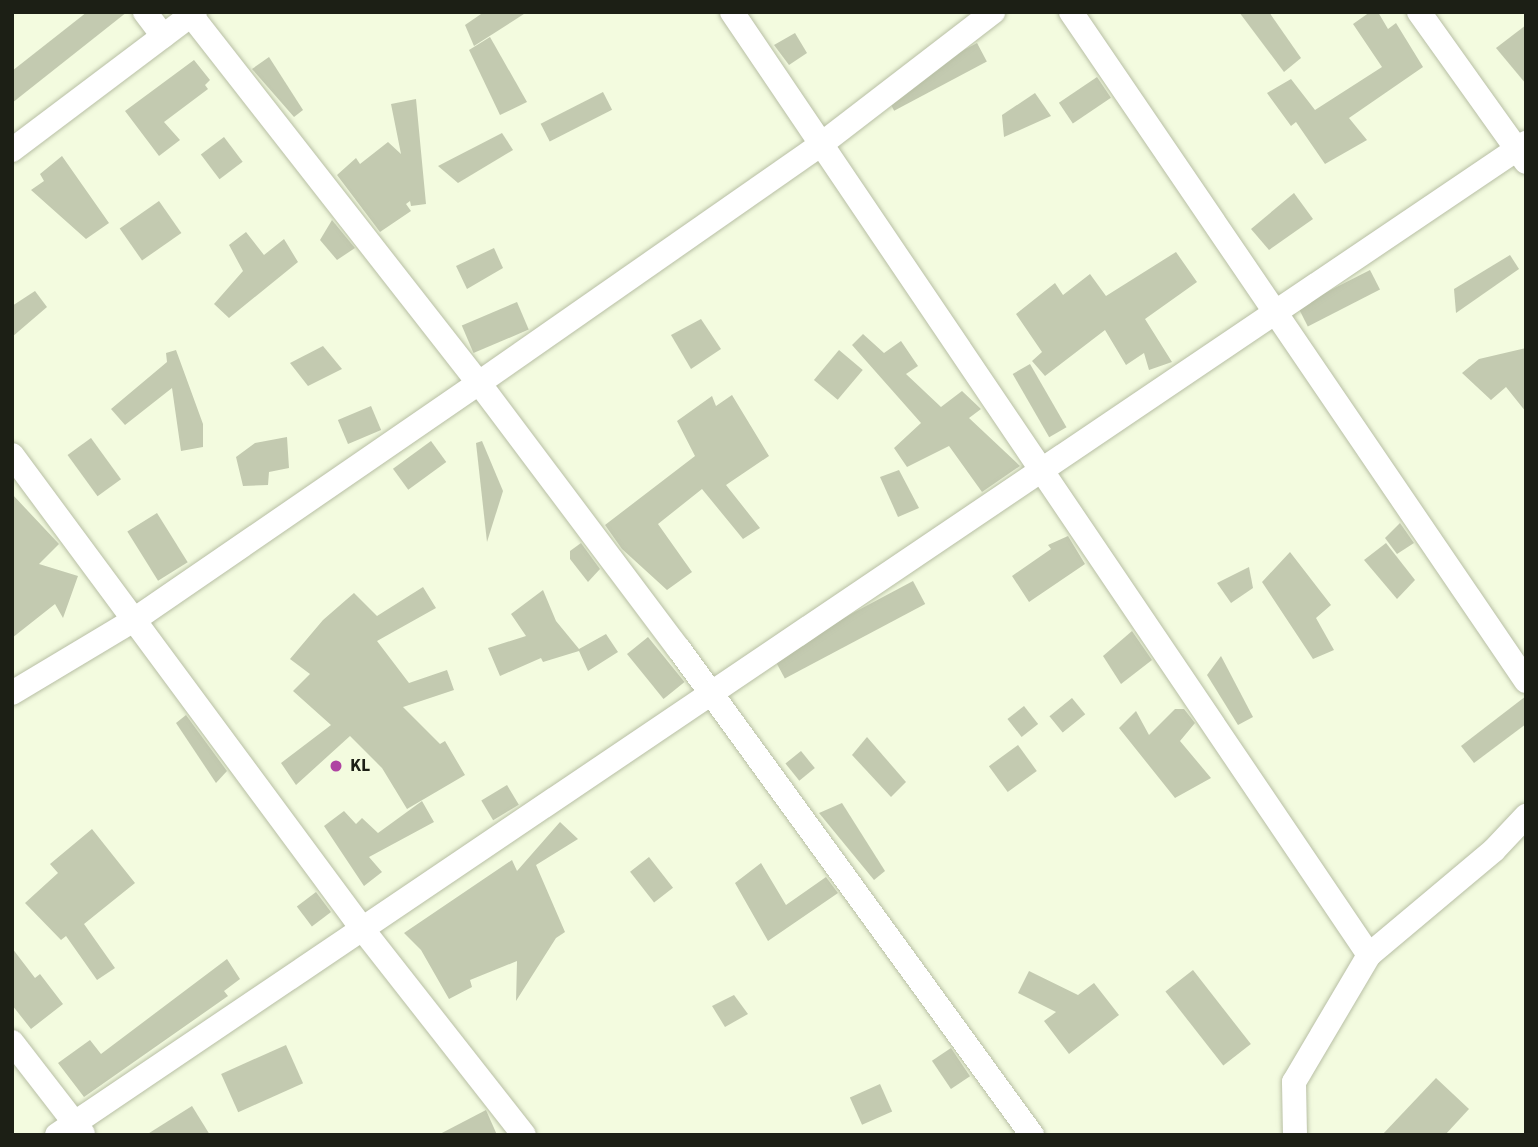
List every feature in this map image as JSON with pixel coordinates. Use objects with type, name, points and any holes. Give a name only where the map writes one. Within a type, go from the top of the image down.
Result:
[{"type":"street","points":[[145,12],[163,36]]},
{"type":"street","points":[[732,12],[819,146],[1369,955]]},
{"type":"street","points":[[12,693],[134,620],[479,383],[819,146],[993,12]]},
{"type":"street","points":[[1071,12],[1526,681]]},
{"type":"street","points":[[12,1042],[72,1131],[1042,473],[1274,312],[1523,151],[1419,12]]},
{"type":"street","points":[[12,150],[193,14],[479,383],[713,695],[1032,1135]]},
{"type":"street","points":[[12,455],[364,931],[524,1135]]},
{"type":"street","points":[[1295,1135],[1294,1082],[1369,955],[1494,850],[1526,816]]},
{"type":"building","points":[[87,12],[127,12],[12,103],[12,71]]},
{"type":"building","points":[[484,12],[527,12],[474,46],[465,25]]},
{"type":"building","points":[[1239,12],[1269,12],[1301,58],[1284,72]]},
{"type":"building","points":[[1370,12],[1378,12],[1388,29],[1396,23],[1423,67],[1349,118],[1367,140],[1325,164],[1296,122],[1291,126],[1267,93],[1291,79],[1315,110],[1382,67],[1353,24]]},
{"type":"building","points":[[1526,25],[1526,84],[1496,48]]},
{"type":"building","points":[[795,33],[807,53],[789,65],[774,45]]},
{"type":"building","points":[[490,37],[527,102],[500,115],[469,50]]},
{"type":"building","points":[[977,43],[987,62],[894,111],[884,92]]},
{"type":"building","points":[[269,57],[303,110],[294,117],[252,69]]},
{"type":"building","points":[[194,60],[210,80],[205,85],[208,89],[164,122],[180,140],[159,156],[125,111]]},
{"type":"building","points":[[1097,77],[1111,98],[1073,123],[1059,103]]},
{"type":"building","points":[[603,92],[612,110],[550,142],[541,124]]},
{"type":"building","points":[[1035,93],[1051,116],[1004,137],[1002,115]]},
{"type":"building","points":[[416,99],[426,204],[411,206],[410,201],[406,204],[411,211],[380,232],[337,175],[356,158],[360,164],[388,142],[401,154],[391,104]]},
{"type":"building","points":[[502,133],[513,150],[458,183],[438,166]]},
{"type":"building","points":[[224,137],[243,162],[219,179],[201,154]]},
{"type":"building","points":[[62,156],[109,223],[86,239],[31,190],[44,181],[40,174]]},
{"type":"building","points":[[1294,193],[1313,219],[1269,250],[1251,229]]},
{"type":"building","points":[[159,201],[181,233],[142,260],[120,229]]},
{"type":"building","points":[[332,220],[355,248],[337,260],[320,240]]},
{"type":"building","points":[[246,232],[264,255],[284,239],[298,262],[229,318],[214,304],[243,271],[229,245]]},
{"type":"building","points":[[494,248],[503,268],[467,289],[456,266]]},
{"type":"building","points":[[1176,252],[1197,282],[1145,319],[1172,362],[1149,370],[1144,353],[1126,365],[1105,330],[1045,376],[1032,361],[1042,352],[1016,314],[1055,283],[1063,295],[1090,274],[1106,296]]},
{"type":"building","points":[[1510,255],[1519,269],[1456,313],[1454,289]]},
{"type":"building","points":[[1370,270],[1380,290],[1308,326],[1298,307]]},
{"type":"building","points":[[35,291],[47,307],[12,337],[12,306]]},
{"type":"building","points":[[517,302],[529,330],[473,353],[462,325]]},
{"type":"building","points":[[701,319],[721,349],[691,369],[671,335]]},
{"type":"building","points":[[863,334],[884,353],[901,341],[918,366],[906,374],[941,407],[962,391],[981,409],[969,418],[1020,466],[982,492],[949,446],[907,467],[894,448],[921,423],[852,345]]},
{"type":"building","points":[[323,346],[342,369],[308,386],[290,363]]},
{"type":"building","points":[[1526,348],[1526,412],[1506,387],[1491,400],[1462,373],[1479,359]]},
{"type":"building","points":[[176,350],[203,424],[203,447],[181,451],[172,388],[125,425],[111,409],[167,362],[166,353]]},
{"type":"building","points":[[839,350],[863,370],[838,400],[814,380]]},
{"type":"building","points":[[1030,364],[1066,427],[1049,437],[1013,374]]},
{"type":"building","points":[[732,395],[769,456],[726,485],[760,528],[743,539],[702,489],[658,524],[692,572],[667,590],[622,549],[605,525],[695,456],[677,421],[712,396],[716,406]]},
{"type":"building","points":[[371,406],[381,430],[348,444],[338,420]]},
{"type":"building","points":[[287,437],[289,468],[269,472],[268,485],[243,486],[236,457],[255,443]]},
{"type":"building","points":[[91,438],[121,479],[98,496],[68,455]]},
{"type":"building","points":[[431,441],[446,462],[408,490],[393,469]]},
{"type":"building","points":[[482,441],[503,491],[487,542],[476,443]]},
{"type":"building","points":[[899,470],[919,508],[898,517],[880,477]]},
{"type":"building","points":[[12,494],[59,544],[39,564],[78,576],[63,618],[55,604],[12,638]]},
{"type":"building","points":[[157,513],[188,562],[158,581],[127,532]]},
{"type":"building","points":[[1400,523],[1414,543],[1397,554],[1385,538]]},
{"type":"building","points":[[1068,536],[1085,564],[1029,602],[1012,576],[1051,549],[1048,545]]},
{"type":"building","points":[[581,543],[600,569],[588,582],[570,559],[570,551]]},
{"type":"building","points":[[1386,543],[1415,580],[1397,599],[1364,560]]},
{"type":"building","points":[[1290,552],[1331,605],[1316,618],[1334,650],[1313,659],[1262,582]]},
{"type":"building","points":[[1249,567],[1253,588],[1231,603],[1217,583]]},
{"type":"building","points":[[913,581],[925,604],[785,679],[773,656]]},
{"type":"building","points":[[423,587],[436,608],[377,641],[409,683],[447,670],[454,690],[403,707],[440,744],[445,741],[465,775],[407,809],[382,768],[350,736],[296,785],[281,763],[331,725],[293,691],[310,674],[290,659],[323,620],[354,593],[377,616]]},
{"type":"building","points":[[543,590],[556,621],[579,649],[606,634],[618,652],[588,671],[579,651],[543,662],[541,658],[500,676],[488,648],[526,636],[511,614]]},
{"type":"building","points":[[1132,631],[1152,660],[1121,684],[1103,656]]},
{"type":"building","points":[[648,637],[685,682],[664,699],[627,654]]},
{"type":"building","points":[[1221,656],[1253,717],[1238,725],[1207,675]]},
{"type":"building","points":[[1526,696],[1526,724],[1474,763],[1461,746]]},
{"type":"building","points":[[1072,698],[1085,714],[1063,733],[1049,716]]},
{"type":"building","points":[[1024,706],[1038,724],[1022,737],[1007,719]]},
{"type":"building","points":[[1175,709],[1184,709],[1195,723],[1180,741],[1211,778],[1175,798],[1119,728],[1136,711],[1149,735]]},
{"type":"building","points":[[186,715],[227,771],[216,783],[176,723]]},
{"type":"building","points":[[867,737],[906,782],[891,797],[852,755]]},
{"type":"building","points":[[1018,745],[1037,771],[1008,792],[989,766]]},
{"type":"building","points":[[801,751],[815,768],[799,781],[785,764]]},
{"type":"building","points":[[507,785],[519,805],[493,820],[481,800]]},
{"type":"building","points":[[422,801],[434,822],[369,857],[382,872],[364,886],[324,826],[344,811],[356,824],[362,818],[378,833]]},
{"type":"building","points":[[842,803],[885,871],[874,880],[819,813]]},
{"type":"building","points":[[560,822],[578,839],[536,865],[565,932],[556,938],[516,1001],[517,961],[470,980],[472,987],[449,999],[421,950],[404,933],[512,860],[517,871]]},
{"type":"building","points":[[92,829],[135,883],[84,924],[115,968],[97,980],[66,936],[61,940],[25,903],[58,873],[50,864]]},
{"type":"building","points":[[649,857],[673,888],[654,903],[630,872]]},
{"type":"building","points":[[761,863],[786,905],[826,877],[838,893],[768,941],[735,883]]},
{"type":"building","points":[[316,892],[331,912],[312,926],[297,906]]},
{"type":"building","points":[[12,948],[35,978],[40,974],[63,1004],[31,1029],[12,1005]]},
{"type":"building","points":[[227,959],[240,979],[224,991],[228,996],[84,1097],[58,1063],[90,1040],[101,1054]]},
{"type":"building","points":[[1193,970],[1251,1044],[1223,1066],[1165,992]]},
{"type":"building","points":[[1029,971],[1078,995],[1094,983],[1119,1015],[1069,1054],[1044,1021],[1056,1012],[1018,993]]},
{"type":"building","points":[[734,995],[748,1014],[725,1027],[712,1006]]},
{"type":"building","points":[[286,1045],[303,1083],[238,1112],[221,1074]]},
{"type":"building","points":[[951,1048],[970,1076],[951,1089],[932,1061]]},
{"type":"building","points":[[1436,1078],[1469,1109],[1445,1135],[1382,1135]]},
{"type":"building","points":[[880,1084],[892,1111],[862,1125],[850,1097]]},
{"type":"building","points":[[192,1106],[210,1135],[146,1135]]},
{"type":"building","points":[[486,1110],[497,1135],[438,1135]]},
{"type":"place","name":"KL","points":[[336,766]]}]
